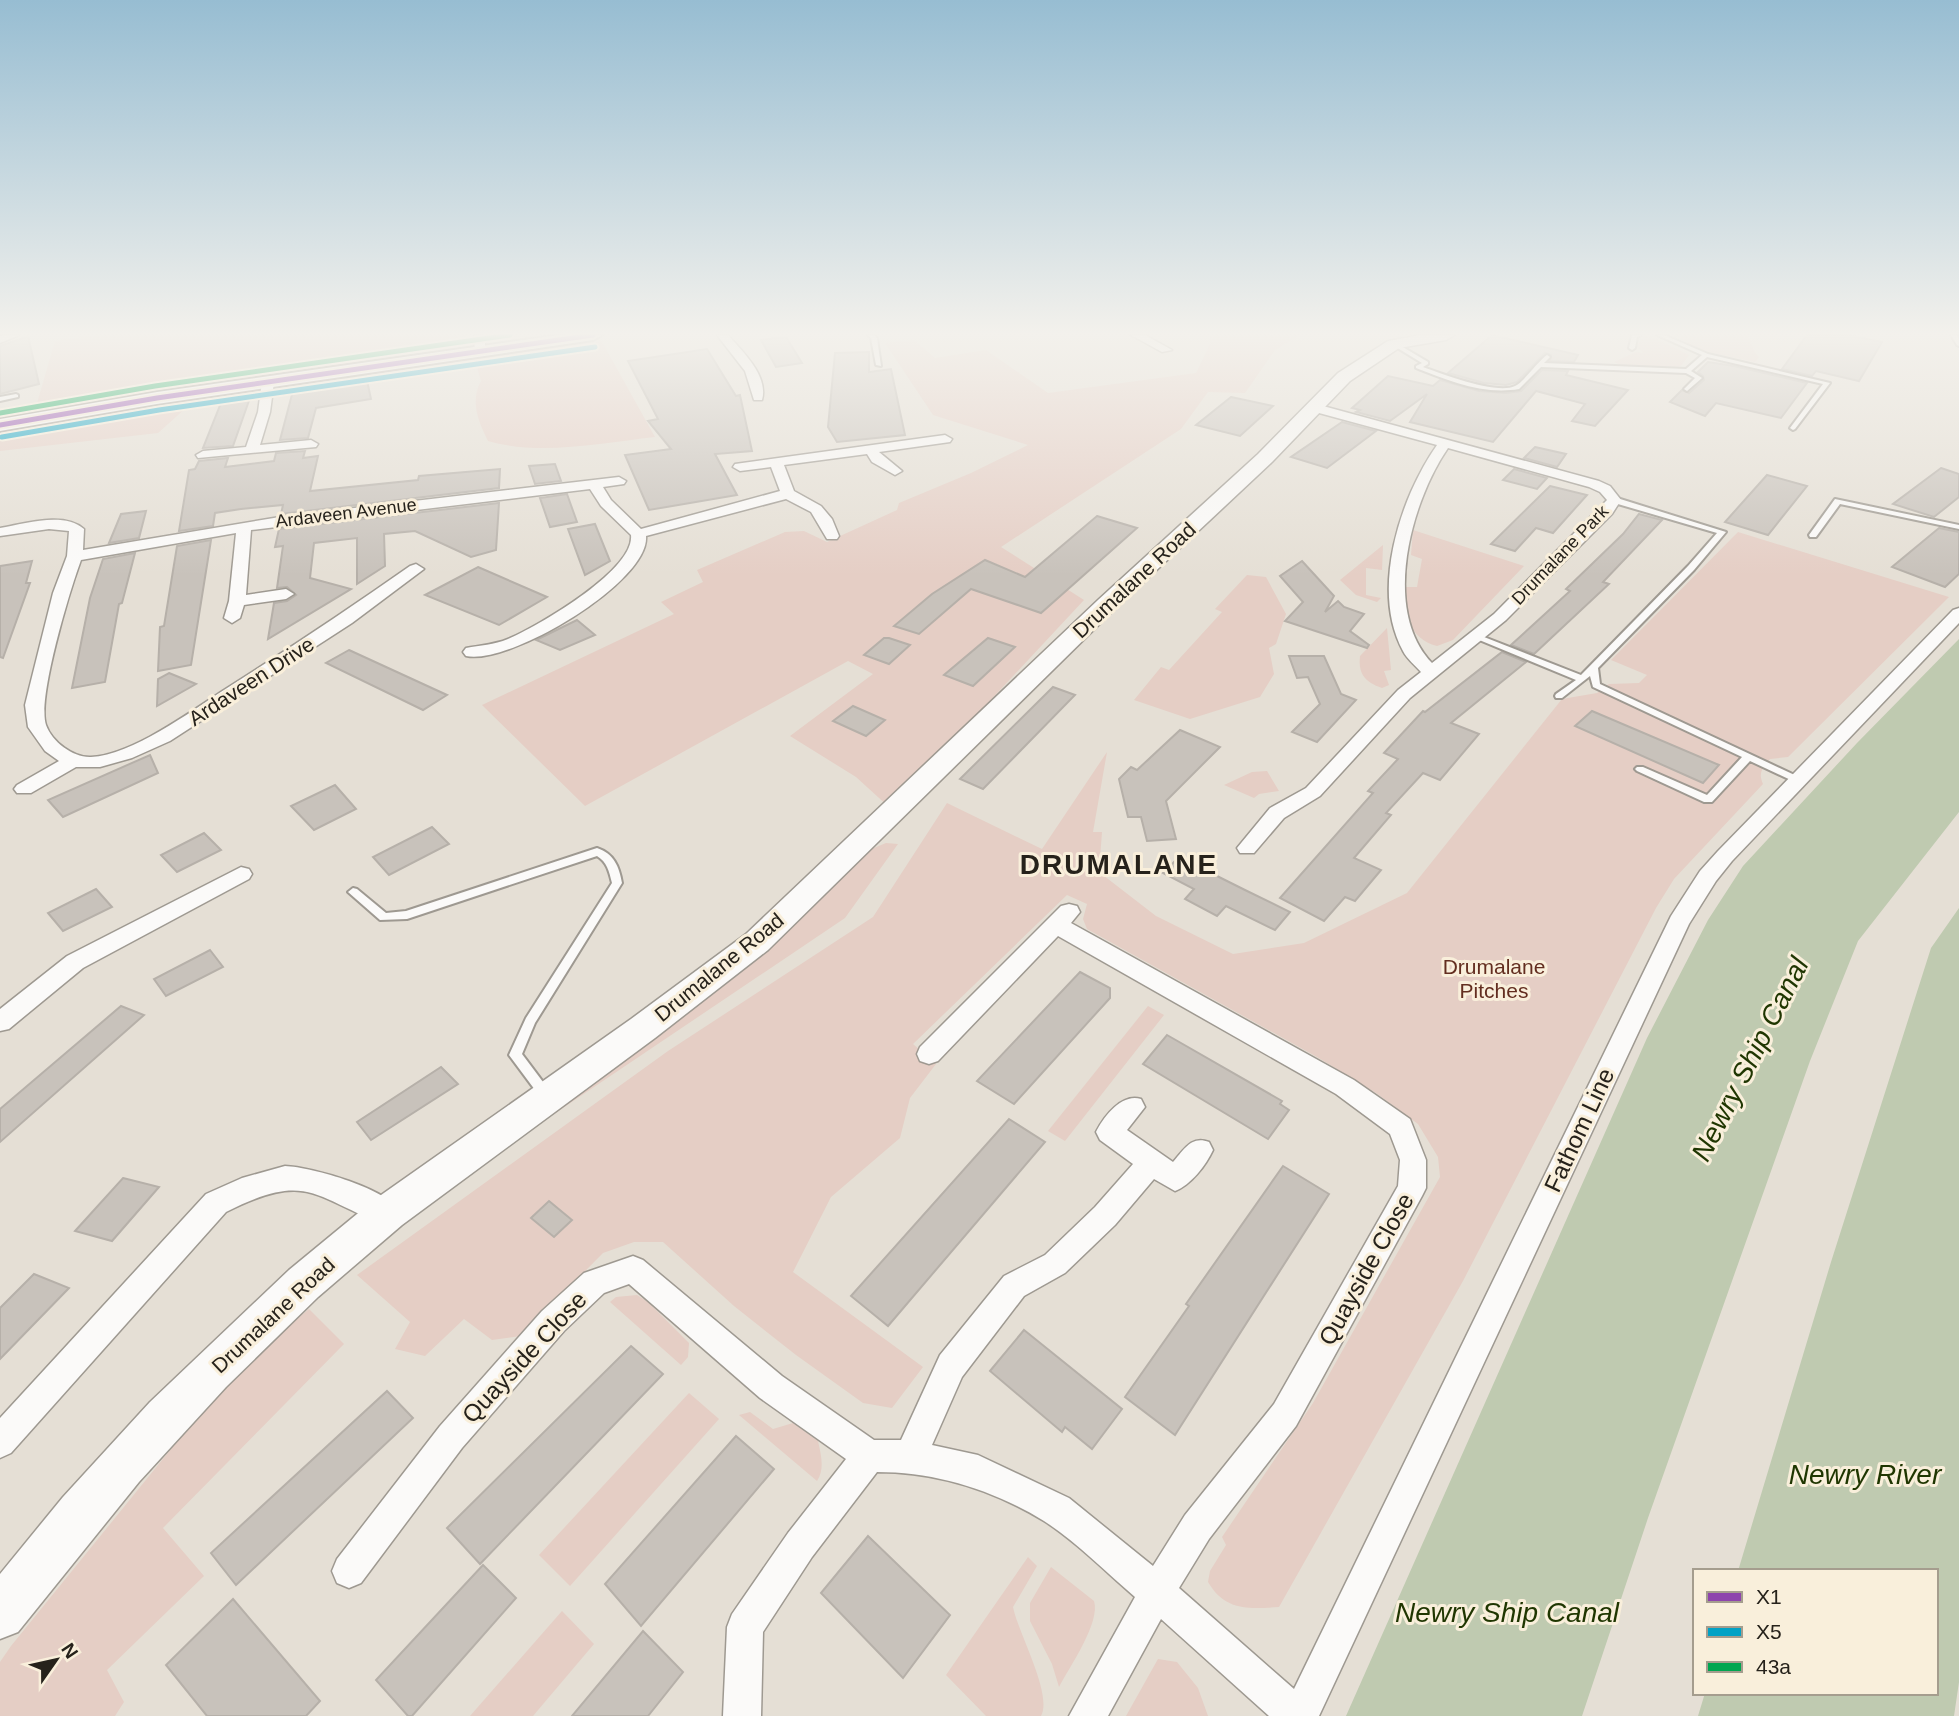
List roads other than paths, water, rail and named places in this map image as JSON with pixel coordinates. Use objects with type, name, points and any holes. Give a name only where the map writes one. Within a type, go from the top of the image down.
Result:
[{"type":"main road","points":[[0,425],[62,415]]},
{"type":"main road","name":"Drumalane Road","points":[[0,1614],[48,1551],[184,1398],[353,1241],[710,980],[757,942],[1106,605],[1265,458],[1305,415]]},
{"type":"street","points":[[252,450],[263,415]]},
{"type":"street","name":"Drumalane Park","points":[[1247,848],[1277,813],[1313,792],[1404,694],[1476,637],[1537,581],[1607,511],[1614,500],[1605,489],[1594,484],[1341,415]]},
{"type":"street","points":[[740,467],[945,439]]},
{"type":"street","points":[[203,455],[311,444]]},
{"type":"street","points":[[1430,671],[1407,649],[1400,623],[1398,597],[1404,527],[1419,483],[1444,444]]},
{"type":"street","points":[[872,451],[877,459],[895,471]]},
{"type":"street","points":[[776,463],[788,494]]},
{"type":"street","name":"Ardaveen Avenue","points":[[75,556],[244,527],[619,481]]},
{"type":"street","points":[[472,652],[496,649],[515,642],[587,598],[635,555],[640,542],[638,534],[606,503],[594,484]]},
{"type":"street","points":[[638,534],[788,494],[818,508],[827,520],[832,536]]},
{"type":"street","points":[[0,533],[53,525],[68,525],[77,529],[75,556],[61,593],[34,705],[37,727],[52,747],[73,761]]},
{"type":"street","points":[[232,618],[237,601],[244,527]]},
{"type":"street","name":"Ardaveen Drive","points":[[24,789],[73,761],[93,763],[125,754],[163,737],[346,619],[416,569]]},
{"type":"street","points":[[237,601],[286,594]]},
{"type":"street","name":"Fathom Line","points":[[1299,1716],[1679,922],[1708,876],[1959,613]]},
{"type":"street","points":[[0,1022],[75,962],[241,874]]},
{"type":"street","name":"Quayside Close","points":[[929,1054],[1064,919],[1345,1087],[1401,1127],[1413,1160],[1412,1188],[1285,1415],[1198,1527],[1157,1592],[1088,1716]]},
{"type":"street","points":[[1132,1107],[1109,1132],[1175,1179],[1200,1150]]},
{"type":"street","points":[[910,1456],[951,1366],[1014,1286],[1055,1264],[1105,1216],[1153,1161]]},
{"type":"street","points":[[0,1442],[216,1203],[248,1185],[279,1176],[327,1182],[388,1214]]},
{"type":"street","name":"Quayside Close","points":[[349,1571],[451,1437],[552,1321],[594,1283],[633,1269],[771,1387],[869,1456]]},
{"type":"street","points":[[742,1716],[745,1626],[800,1545],[869,1456],[910,1456],[978,1471],[1057,1510],[1157,1592],[1299,1716]]},
{"type":"lane","points":[[1793,428],[1803,415]]},
{"type":"lane","points":[[1559,696],[1582,678],[1692,568],[1722,532],[1614,500]]},
{"type":"lane","points":[[1813,535],[1838,501],[1959,527]]},
{"type":"lane","points":[[1476,637],[1582,678]]},
{"type":"lane","points":[[1593,667],[1596,685],[1798,779]]},
{"type":"lane","points":[[1640,769],[1709,800],[1748,757]]},
{"type":"lane","points":[[353,892],[384,917],[407,915],[597,852],[606,855],[613,865],[617,883],[530,1021],[515,1055],[547,1097]]},
{"type":"water","name":"Newry Ship Canal","points":[[1959,639],[1959,812],[1858,941],[1810,1061],[1648,1518],[1582,1716],[1346,1716],[1647,1038],[1708,920],[1743,866],[1857,743]]},
{"type":"water","name":"Newry River","points":[[1959,908],[1959,1682],[1954,1716],[1698,1716],[1704,1695],[1938,1695],[1938,1569],[1739,1569],[1831,1262],[1931,948]]},
{"type":"district","name":"DRUMALANE","points":[[1119,864]]},
{"type":"park label","name":"Drumalane Pitches","points":[[1494,978]]}]
